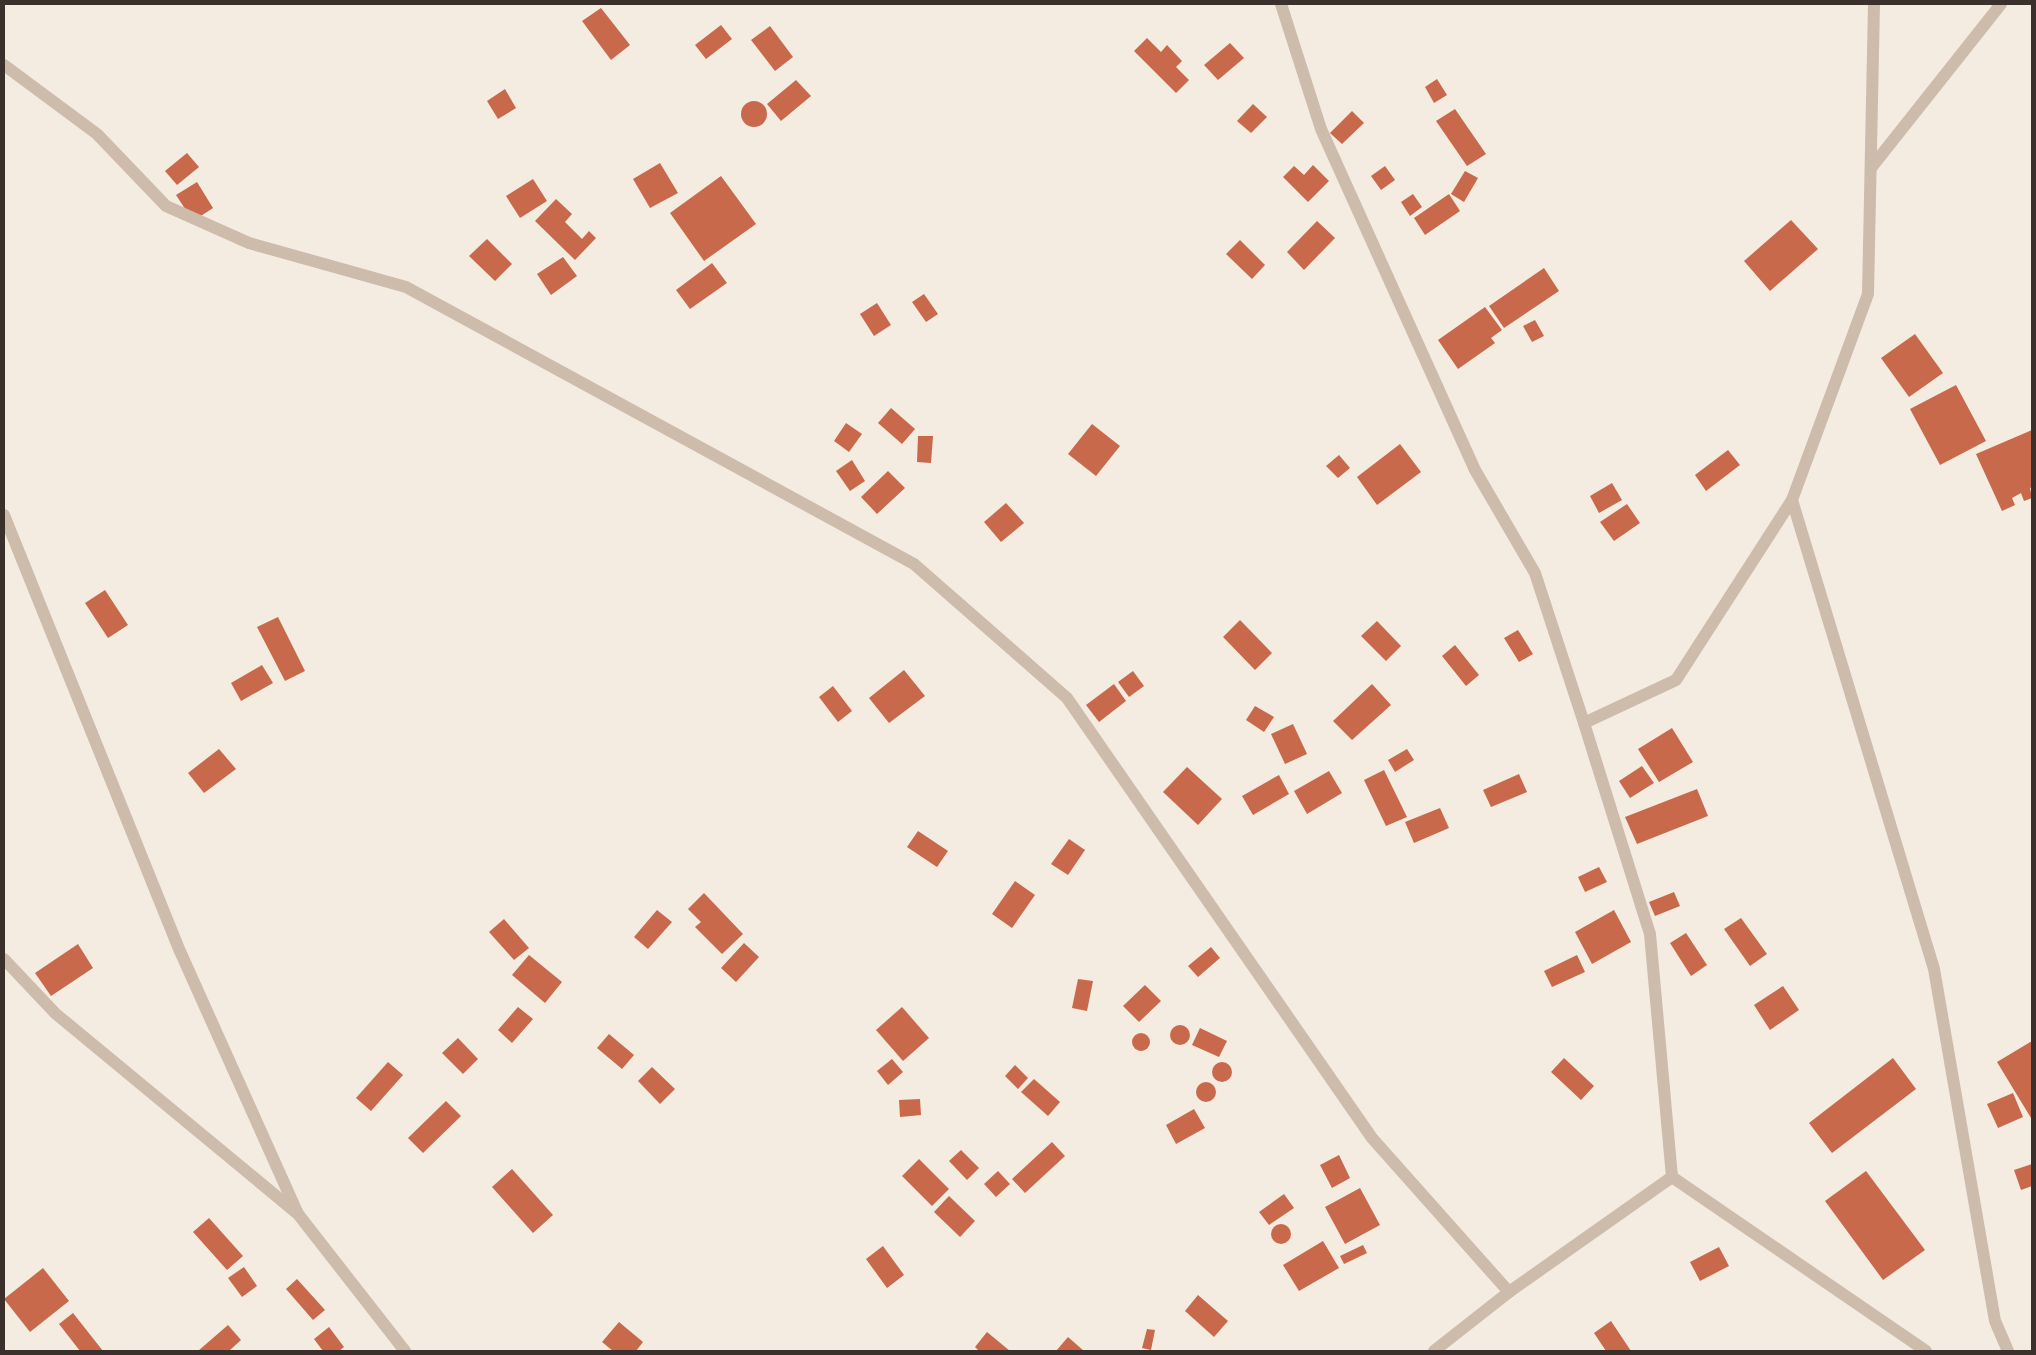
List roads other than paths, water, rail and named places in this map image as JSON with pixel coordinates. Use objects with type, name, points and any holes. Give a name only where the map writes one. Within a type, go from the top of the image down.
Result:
[{"type":"street","points":[[1281,4],[1321,129],[1475,470],[1535,573],[1650,934],[1672,1177]]},
{"type":"street","points":[[1584,723],[1676,680],[1792,500],[1868,294],[1874,4]]},
{"type":"street","points":[[1871,168],[2000,4]]},
{"type":"street","points":[[4,65],[98,134],[166,206],[249,243],[406,287],[914,564],[1067,698],[1372,1138],[1510,1292]]},
{"type":"street","points":[[1792,500],[1934,969],[1995,1321],[2008,1351]]},
{"type":"street","points":[[4,515],[179,949],[298,1214]]},
{"type":"street","points":[[4,959],[56,1014],[298,1214],[405,1351]]},
{"type":"street","points":[[1434,1351],[1510,1292],[1672,1177]]},
{"type":"street","points":[[1672,1177],[1926,1351]]}]
